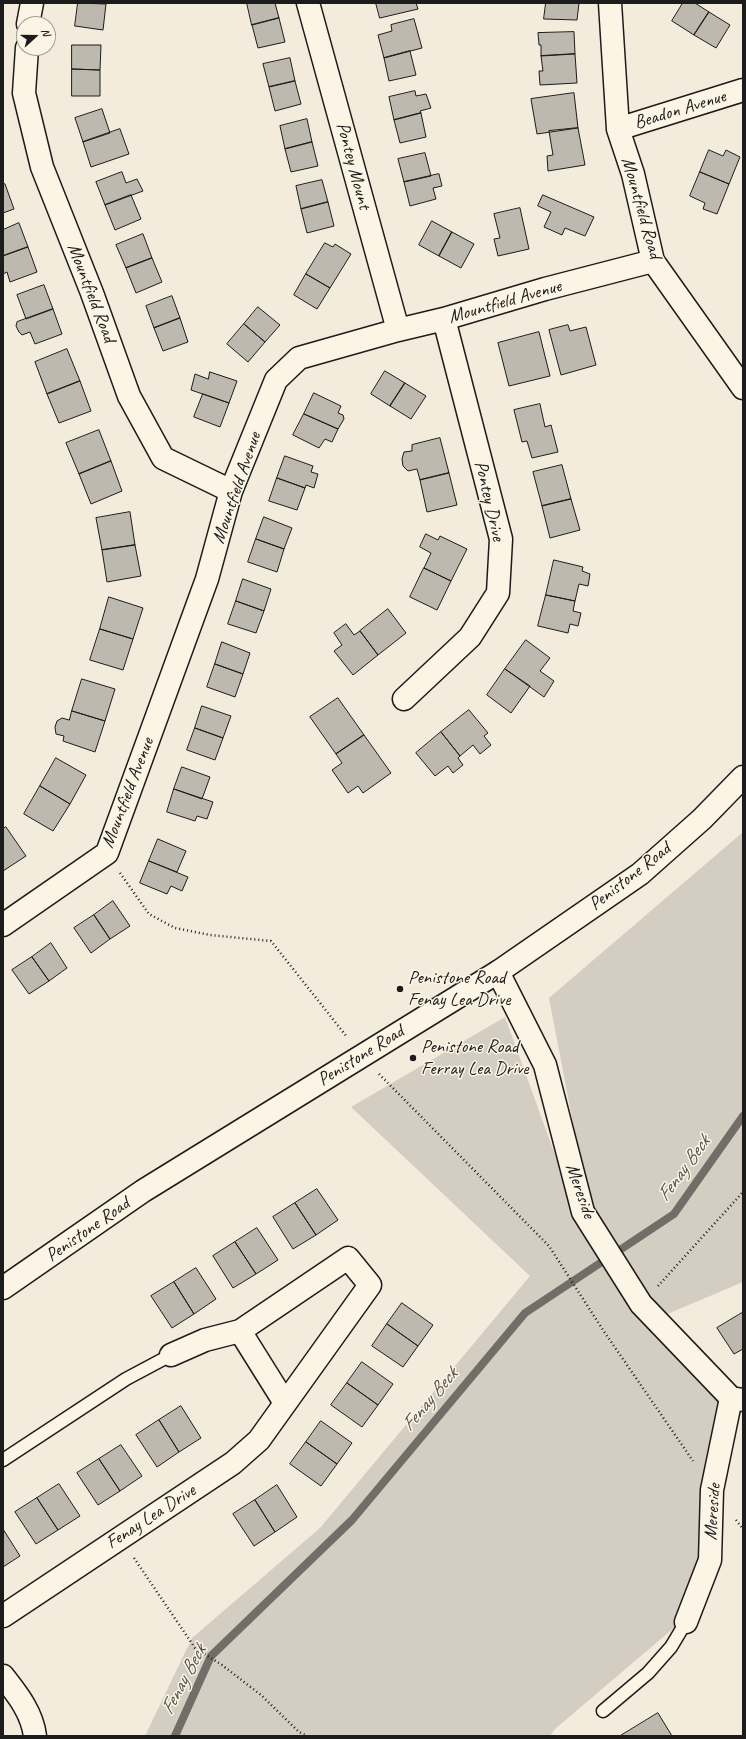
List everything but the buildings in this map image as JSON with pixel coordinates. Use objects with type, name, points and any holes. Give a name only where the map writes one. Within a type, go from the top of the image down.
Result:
[{"type":"main road","points":[[30,16],[32,3]]},
{"type":"main road","name":"Pontey Mount","points":[[308,3],[398,330]]},
{"type":"main road","name":"Mountfield Road","points":[[610,3],[618,129],[634,174],[653,261],[743,388]]},
{"type":"main road","name":"Mountfield Road","points":[[26,56],[24,93],[42,167],[92,292],[129,396],[162,458],[231,491]]},
{"type":"main road","name":"Beadon Avenue","points":[[618,129],[743,90]]},
{"type":"main road","name":"Mountfield Avenue","points":[[3,925],[107,853],[207,578],[231,491],[276,380],[299,358],[398,330],[444,319],[545,289],[653,261]]},
{"type":"main road","name":"Pontey Drive","points":[[404,699],[470,637],[498,593],[500,538],[444,319]]},
{"type":"main road","name":"Penistone Road","points":[[3,1288],[143,1191],[498,972],[640,874],[702,818],[743,776]]},
{"type":"main road","name":"Mereside","points":[[498,972],[545,1065],[583,1212],[641,1304],[737,1399],[712,1490],[710,1560],[686,1622]]},
{"type":"main road","name":"Fenay Lea Drive","points":[[3,1616],[120,1537],[234,1463],[259,1440],[370,1285],[348,1258],[240,1331],[205,1340],[171,1355]]},
{"type":"main road","points":[[240,1331],[285,1403]]},
{"type":"main road","points":[[3,1676],[19,1697],[28,1713],[35,1736]]},
{"type":"lane","points":[[3,1460],[126,1379],[171,1355]]},
{"type":"lane","points":[[603,1711],[648,1672],[671,1647],[686,1622]]},
{"type":"path","points":[[107,853],[149,914],[175,928],[210,935],[271,941],[362,1056],[549,1246],[603,1330],[712,1490],[743,1529]]},
{"type":"path","points":[[641,1304],[743,1192]]},
{"type":"path","points":[[120,1537],[195,1648],[222,1665],[261,1695],[299,1732],[307,1736]]},
{"type":"shaded area","points":[[743,832],[743,1282],[658,1318],[589,1207],[549,998]]},
{"type":"shaded area","points":[[505,1017],[579,1221],[725,1401],[706,1558],[682,1621],[555,1729],[550,1736],[145,1736],[192,1638],[320,1528],[530,1276],[351,1107]]},
{"type":"waterway","name":"Fenay Beck","points":[[175,1736],[211,1656],[352,1520],[525,1313],[674,1214],[743,1116]]},
{"type":"place","name":"Penistone Road Fenay Lea Drive","points":[[400,989]]},
{"type":"place","name":"Penistone Road Ferray Lea Drive","points":[[413,1058]]}]
